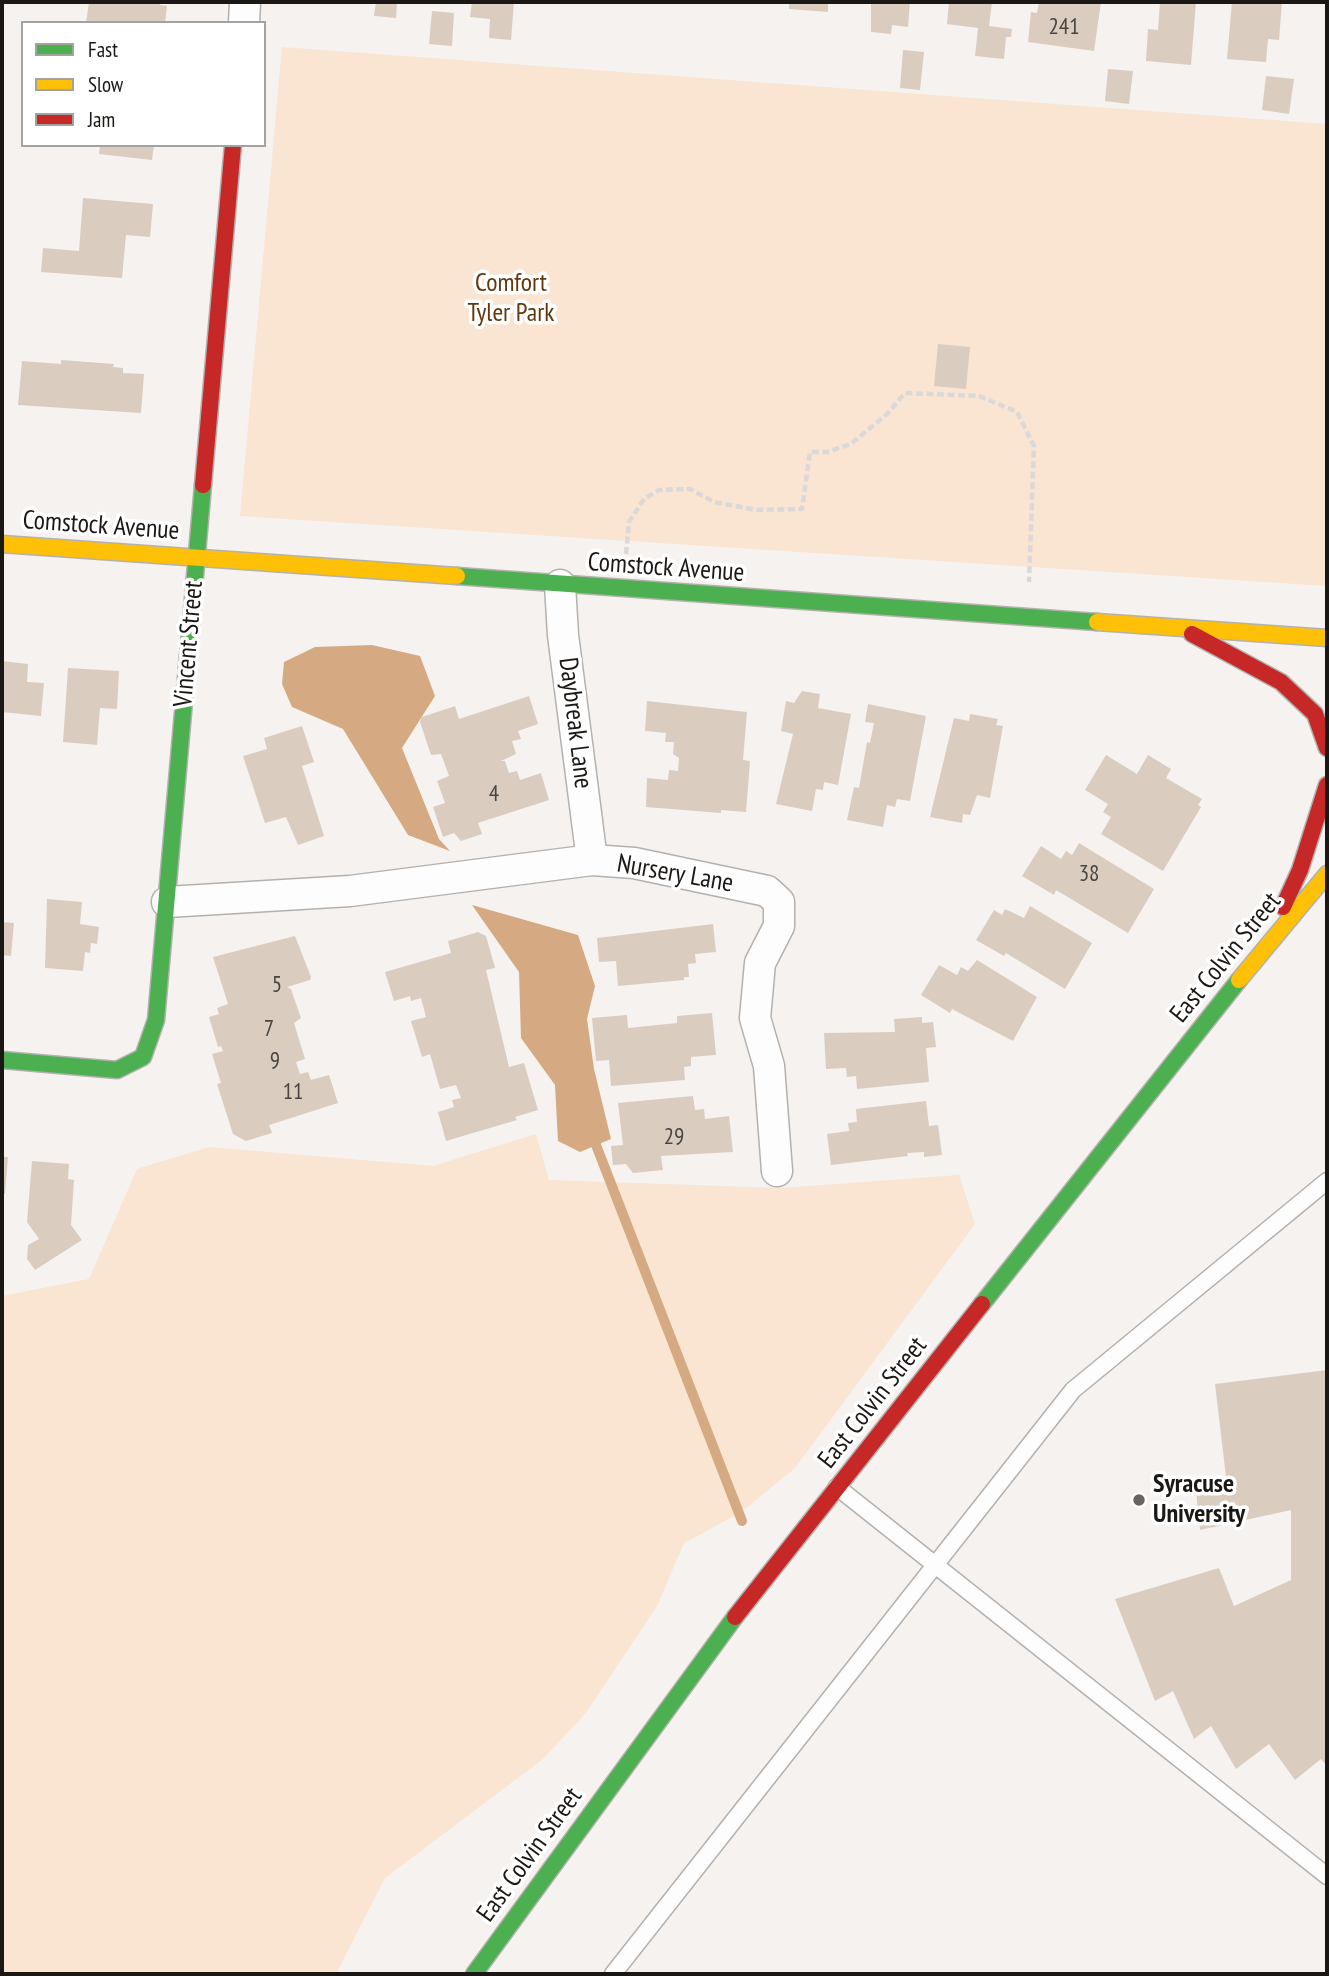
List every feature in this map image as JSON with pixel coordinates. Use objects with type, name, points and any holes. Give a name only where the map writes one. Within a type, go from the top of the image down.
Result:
[{"type":"street","points":[[244,21],[245,2]]},
{"type":"street","name":"Vincent Street","points":[[2,1060],[117,1070],[143,1058],[156,1020],[233,147]]},
{"type":"street","name":"Comstock Avenue","points":[[2,544],[1327,638]]},
{"type":"street","name":"Daybreak Lane","points":[[560,585],[563,635],[592,860]]},
{"type":"street","points":[[1181,628],[1281,682],[1315,714],[1327,748]]},
{"type":"street","points":[[1264,948],[1300,870],[1327,785]]},
{"type":"street","name":"Nursery Lane","points":[[167,902],[350,891],[592,860],[634,863],[767,891],[779,902],[779,926],[760,963],[755,1018],[769,1066],[777,1171]]},
{"type":"street","name":"East Colvin Street","points":[[474,1974],[747,1601],[1264,948],[1327,874]]},
{"type":"lane","points":[[613,1974],[1073,1390],[1327,1181]]},
{"type":"lane","points":[[837,1487],[935,1562],[1327,1876]]},
{"type":"path","points":[[621,589],[629,522],[644,499],[659,490],[690,489],[714,502],[757,510],[802,509],[810,452],[827,452],[851,444],[887,414],[905,393],[979,396],[1017,412],[1034,446],[1028,618]]},
{"type":"green space","name":"Comfort Tyler Park","points":[[282,47],[1327,124],[1327,586],[240,516]]},
{"type":"green space","points":[[536,1134],[549,1180],[781,1188],[959,1175],[975,1224],[795,1468],[740,1513],[684,1543],[657,1606],[585,1714],[543,1759],[385,1878],[336,1974],[2,1974],[2,1296],[89,1279],[137,1169],[209,1147],[433,1166]]},
{"type":"shaded area","points":[[372,645],[420,656],[435,696],[402,748],[439,839],[450,851],[408,835],[343,729],[292,707],[282,684],[284,662],[315,647]]},
{"type":"shaded area","points":[[472,905],[578,935],[595,986],[587,1019],[594,1069],[611,1139],[580,1152],[558,1141],[555,1085],[521,1038],[519,972]]},
{"type":"building","points":[[89,2],[161,2],[160,5],[167,6],[165,21],[86,21]]},
{"type":"building","points":[[376,2],[397,2],[396,18],[374,16]]},
{"type":"building","points":[[472,2],[514,2],[511,40],[489,38],[490,19],[470,17]]},
{"type":"building","points":[[789,2],[828,2],[828,12],[789,9]]},
{"type":"building","points":[[871,2],[910,2],[908,27],[892,25],[891,34],[871,32]]},
{"type":"building","points":[[949,2],[992,2],[989,26],[1012,29],[1011,37],[1006,37],[1004,59],[975,56],[978,28],[947,24]]},
{"type":"building","points":[[1039,2],[1101,2],[1094,51],[1028,42],[1031,12],[1037,13]]},
{"type":"building","points":[[1160,2],[1196,2],[1191,65],[1146,61],[1148,29],[1158,30]]},
{"type":"building","points":[[1232,2],[1282,2],[1279,40],[1268,39],[1266,62],[1227,59]]},
{"type":"building","points":[[432,11],[454,13],[452,46],[429,44]]},
{"type":"building","points":[[903,50],[924,52],[920,90],[900,88]]},
{"type":"building","points":[[1108,69],[1133,71],[1129,104],[1105,101]]},
{"type":"building","points":[[1266,76],[1294,79],[1289,114],[1262,110]]},
{"type":"building","points":[[100,147],[154,147],[152,160],[99,154]]},
{"type":"building","points":[[83,198],[153,204],[150,237],[126,235],[122,278],[41,272],[43,248],[79,251]]},
{"type":"building","points":[[938,344],[970,347],[966,389],[934,386]]},
{"type":"building","points":[[61,360],[114,364],[113,367],[123,368],[123,373],[144,374],[141,413],[18,405],[22,361],[61,364]]},
{"type":"building","points":[[2,661],[28,664],[27,682],[44,683],[41,716],[2,712]]},
{"type":"building","points":[[68,668],[119,671],[117,709],[100,708],[97,745],[63,742]]},
{"type":"building","points":[[802,691],[820,694],[818,708],[851,714],[838,785],[824,782],[823,790],[816,789],[812,811],[776,804],[793,734],[781,731],[786,701],[794,703]]},
{"type":"building","points":[[529,696],[538,724],[518,731],[521,739],[512,741],[516,754],[501,761],[505,761],[509,773],[517,771],[520,780],[541,773],[549,800],[478,823],[482,834],[461,841],[454,833],[443,837],[433,807],[445,803],[437,781],[449,776],[441,754],[431,755],[420,722],[422,717],[455,706],[459,719]]},
{"type":"building","points":[[647,701],[747,712],[743,760],[750,761],[746,812],[721,810],[721,813],[646,807],[647,778],[668,780],[669,770],[678,771],[679,758],[673,754],[674,742],[665,742],[666,733],[645,731]]},
{"type":"building","points":[[868,704],[926,716],[910,801],[897,799],[895,807],[887,805],[883,827],[847,820],[854,787],[859,788],[867,742],[870,743],[874,723],[865,722]]},
{"type":"building","points":[[970,714],[998,719],[996,725],[1003,726],[990,798],[977,795],[970,815],[963,814],[962,823],[930,817],[954,718],[969,721]]},
{"type":"building","points":[[302,726],[314,762],[302,766],[324,836],[298,845],[286,817],[265,823],[243,756],[267,749],[264,738]]},
{"type":"building","points":[[1106,755],[1137,774],[1148,755],[1171,769],[1166,778],[1202,799],[1198,805],[1201,807],[1163,871],[1101,834],[1111,817],[1103,812],[1108,804],[1085,790]]},
{"type":"building","points":[[1079,843],[1154,889],[1128,933],[1056,890],[1054,895],[1022,876],[1041,846],[1061,859],[1066,851],[1072,855]]},
{"type":"building","points":[[47,899],[82,902],[80,924],[99,927],[97,944],[91,943],[90,953],[85,952],[83,971],[45,968]]},
{"type":"building","points":[[1030,906],[1092,943],[1065,989],[1006,953],[1004,956],[976,940],[994,910],[1002,915],[1005,909],[1024,918]]},
{"type":"building","points":[[2,922],[14,923],[11,956],[2,955]]},
{"type":"building","points":[[713,924],[716,952],[695,954],[696,963],[688,964],[689,977],[684,977],[684,980],[618,986],[616,961],[599,962],[597,938]]},
{"type":"building","points":[[478,932],[486,936],[495,968],[486,970],[509,1067],[524,1063],[538,1110],[515,1117],[517,1120],[446,1141],[438,1112],[454,1107],[452,1100],[461,1098],[456,1085],[440,1089],[430,1054],[422,1057],[411,1021],[426,1017],[421,998],[411,1001],[410,996],[394,1001],[385,972],[451,953],[448,941]]},
{"type":"building","points":[[295,936],[311,977],[310,980],[287,987],[291,989],[301,1018],[294,1023],[305,1059],[296,1062],[300,1074],[308,1072],[311,1080],[329,1075],[338,1103],[269,1125],[272,1133],[246,1141],[233,1134],[217,1084],[221,1083],[212,1054],[223,1051],[221,1046],[218,1047],[209,1017],[219,1014],[217,1008],[228,1004],[213,957]]},
{"type":"building","points":[[977,960],[1037,997],[1013,1041],[952,1009],[950,1013],[921,995],[939,965],[957,975],[961,967],[968,971]]},
{"type":"building","points":[[712,1013],[716,1055],[691,1057],[691,1066],[684,1067],[685,1080],[611,1086],[609,1060],[596,1061],[592,1018],[627,1015],[628,1028],[677,1023],[677,1016]]},
{"type":"building","points":[[922,1017],[922,1023],[933,1022],[936,1047],[926,1048],[929,1082],[857,1089],[856,1076],[847,1077],[846,1068],[826,1069],[824,1033],[895,1032],[894,1019]]},
{"type":"building","points":[[693,1096],[695,1110],[704,1109],[705,1119],[729,1116],[733,1152],[661,1156],[663,1170],[633,1173],[626,1164],[613,1165],[611,1146],[623,1145],[618,1103]]},
{"type":"building","points":[[926,1101],[929,1126],[938,1125],[942,1155],[924,1157],[924,1152],[907,1153],[908,1156],[831,1165],[827,1134],[849,1131],[848,1123],[857,1122],[856,1109]]},
{"type":"building","points":[[2,1157],[8,1157],[5,1194],[2,1193]]},
{"type":"building","points":[[32,1161],[69,1164],[68,1179],[74,1180],[71,1225],[82,1240],[35,1270],[27,1259],[28,1245],[39,1239],[27,1222]]},
{"type":"building","points":[[1327,1370],[1327,1766],[1321,1759],[1295,1780],[1269,1744],[1236,1769],[1211,1726],[1194,1739],[1173,1691],[1155,1701],[1115,1599],[1219,1568],[1234,1606],[1291,1580],[1291,1510],[1200,1530],[1196,1491],[1227,1485],[1215,1384]]},
{"type":"waterway","points":[[596,1145],[742,1521]]},
{"type":"traffic: fast","points":[[2,1060],[117,1070],[143,1057],[156,1020],[203,485]]},
{"type":"traffic: fast","points":[[457,576],[1097,622]]},
{"type":"traffic: fast","points":[[982,1304],[1239,980]]},
{"type":"traffic: fast","points":[[474,1974],[735,1617]]},
{"type":"traffic: slow","points":[[2,544],[457,576]]},
{"type":"traffic: slow","points":[[1097,622],[1327,638]]},
{"type":"traffic: slow","points":[[1239,980],[1327,874]]},
{"type":"traffic: jam","points":[[203,485],[233,147]]},
{"type":"traffic: jam","points":[[1192,634],[1281,682],[1315,714],[1327,748]]},
{"type":"traffic: jam","points":[[1283,907],[1300,870],[1327,785]]},
{"type":"traffic: jam","points":[[735,1617],[982,1304]]},
{"type":"place","name":"Syracuse University","points":[[1139,1500]]}]
